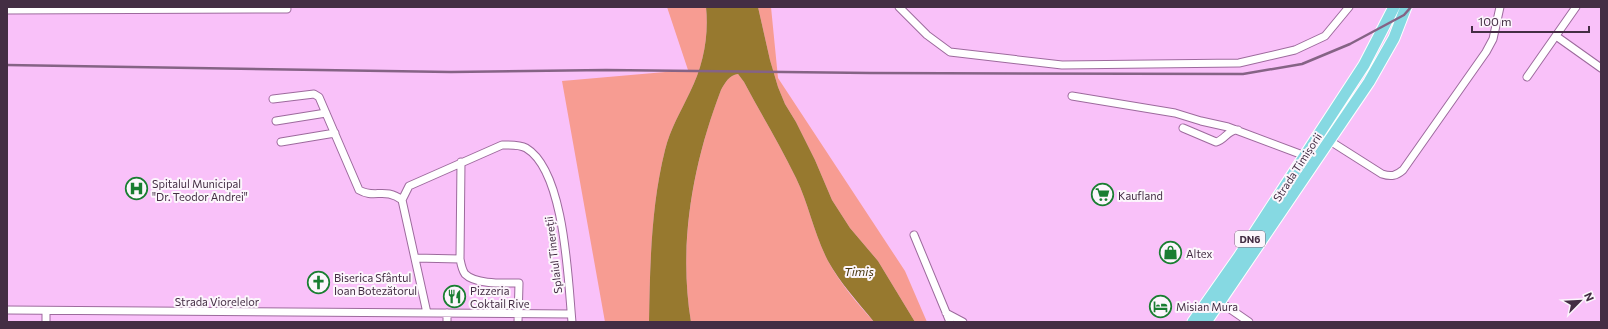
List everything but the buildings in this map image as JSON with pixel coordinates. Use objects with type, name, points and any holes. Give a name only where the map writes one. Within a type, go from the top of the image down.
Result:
[{"type":"main road","name":"Strada Timișorii","points":[[1193,322],[1238,258],[1364,65],[1394,7]]},
{"type":"main road","name":"Strada Timișorii","points":[[1206,322],[1330,141],[1382,60],[1394,38],[1406,7]]},
{"type":"street","points":[[899,7],[927,35],[950,52],[1062,65],[1240,63],[1295,50],[1325,36],[1349,7]]},
{"type":"street","points":[[1319,134],[1382,174],[1393,176],[1398,174],[1403,170],[1486,52],[1493,38],[1500,7]]},
{"type":"street","points":[[1527,77],[1576,7]]},
{"type":"street","points":[[7,10],[40,8],[287,9]]},
{"type":"street","points":[[1556,36],[1601,67]]},
{"type":"street","points":[[273,99],[314,94],[319,97],[359,190],[365,194],[389,192],[402,200]]},
{"type":"street","points":[[1072,96],[1175,113],[1238,130],[1316,160]]},
{"type":"street","points":[[276,121],[326,113]]},
{"type":"street","points":[[1183,128],[1216,142],[1221,141],[1231,131],[1238,130]]},
{"type":"street","points":[[281,142],[334,133]]},
{"type":"street","name":"Splaiul Tinereții","points":[[461,162],[502,145],[515,145],[526,148],[540,162],[550,181],[561,217],[572,322]]},
{"type":"street","points":[[426,313],[402,200],[409,186],[461,162],[460,259],[465,274],[472,279],[479,281],[519,283],[518,322]]},
{"type":"street","points":[[914,235],[950,322]]},
{"type":"street","points":[[414,258],[460,259]]},
{"type":"street","points":[[1220,302],[1249,322]]},
{"type":"street","name":"Strada Viorelelor","points":[[7,310],[571,314]]},
{"type":"street","points":[[46,310],[46,322]]},
{"type":"street","points":[[946,312],[963,322]]},
{"type":"street","points":[[447,313],[447,322]]},
{"type":"shaded area","points":[[667,7],[706,7],[707,29],[702,62],[695,82],[670,135],[660,171],[652,236],[649,322],[605,322],[562,81],[688,70]]},
{"type":"shaded area","points":[[758,7],[771,7],[778,78],[905,271],[927,322],[915,322],[878,261],[850,228],[832,200],[815,160],[785,104],[778,87],[770,60]]},
{"type":"shaded area","points":[[738,74],[744,82],[796,178],[828,261],[849,293],[874,322],[691,322],[687,293],[687,234],[696,175],[711,118],[721,90],[730,78]]},
{"type":"water","name":"Timiș","points":[[706,7],[758,7],[770,60],[778,87],[785,104],[815,160],[832,200],[850,228],[878,261],[915,322],[874,322],[838,277],[823,251],[796,178],[744,82],[738,74],[730,78],[721,90],[711,118],[696,175],[687,234],[686,263],[687,293],[691,322],[649,322],[652,236],[660,171],[670,135],[695,82],[702,62],[707,29]]},
{"type":"railway","points":[[7,65],[451,72],[606,70],[870,73],[1243,74],[1302,64],[1350,44],[1404,15],[1411,7]]},
{"type":"place","name":"Spitalul Municipal \"Dr. Teodor Andrei\"","points":[[137,189]]},
{"type":"place","name":"Kaufland","points":[[1103,195]]},
{"type":"place","name":"Altex","points":[[1171,253]]},
{"type":"place","name":"Biserica Sfântul Ioan Botezătorul","points":[[318,283]]},
{"type":"place","name":"Pizzeria Coktail Rive","points":[[454,296]]},
{"type":"place","name":"Misian Mura","points":[[1160,306]]}]
